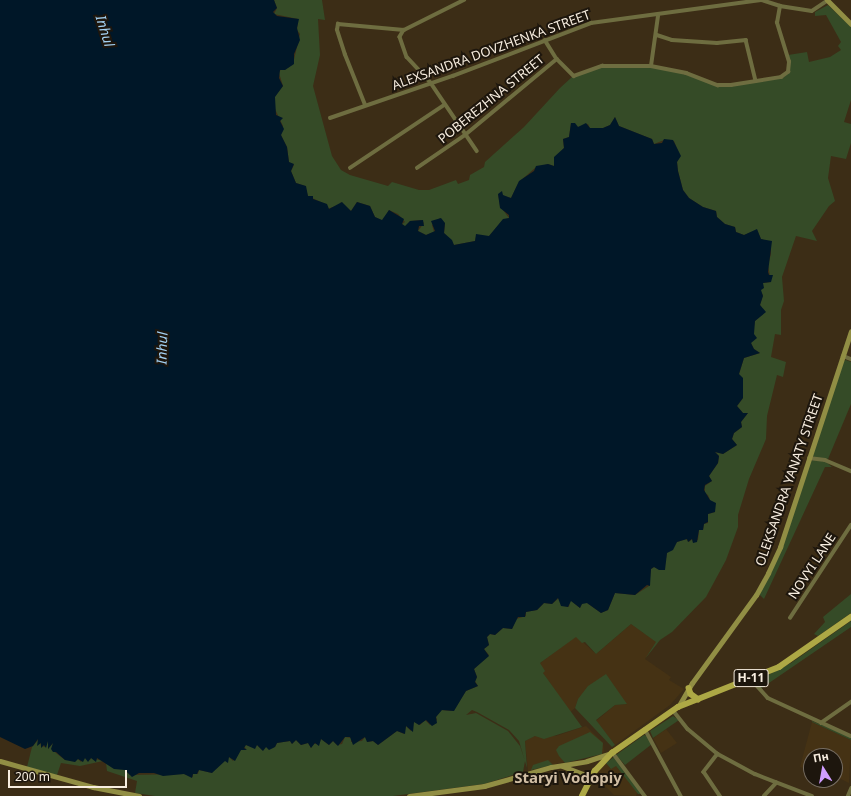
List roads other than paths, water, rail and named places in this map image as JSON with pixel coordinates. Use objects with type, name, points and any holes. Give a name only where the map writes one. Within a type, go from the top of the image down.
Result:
[{"type":"main road","name":"Н-11","points":[[582,796],[591,777],[613,753],[675,708],[750,679],[789,661],[851,617]]},
{"type":"main road","points":[[689,688],[690,694],[698,699]]},
{"type":"street","points":[[365,105],[336,30],[338,24],[404,30],[464,0]]},
{"type":"street","name":"ALEXSANDRA DOVZHENKA STREET","points":[[330,118],[431,83],[591,23],[658,16],[762,0],[780,6],[812,10],[827,0]]},
{"type":"street","points":[[827,0],[851,24]]},
{"type":"street","points":[[545,40],[557,59],[574,76],[602,66],[651,66],[686,73],[718,85],[756,81],[781,77],[788,72],[790,62],[778,23],[780,6]]},
{"type":"street","points":[[651,66],[654,40],[657,35],[658,16]]},
{"type":"street","points":[[404,30],[400,37],[407,57],[431,83],[444,105],[477,151]]},
{"type":"street","points":[[657,35],[672,40],[717,43],[746,40],[756,81]]},
{"type":"street","name":"POBEREZHNA STREET","points":[[417,168],[465,135],[557,59]]},
{"type":"street","points":[[350,168],[444,105]]},
{"type":"street","name":"OLEKSANDRA YANATY STREET","points":[[675,708],[762,585],[780,547],[851,331]]},
{"type":"street","points":[[843,356],[851,359]]},
{"type":"street","points":[[809,458],[830,462],[851,471]]},
{"type":"street","name":"NOVYI LANE","points":[[790,618],[851,525]]},
{"type":"street","points":[[750,679],[768,698],[851,736]]},
{"type":"street","points":[[821,723],[851,702]]},
{"type":"street","points":[[675,708],[688,729],[718,754],[776,783],[812,796]]},
{"type":"street","points":[[646,729],[681,796]]},
{"type":"street","points":[[409,796],[484,786],[560,765],[587,761],[613,753],[645,796]]},
{"type":"street","points":[[718,754],[704,772],[720,796]]},
{"type":"street","points":[[0,761],[93,787],[139,796]]},
{"type":"street","points":[[560,765],[591,777]]},
{"type":"street","points":[[764,796],[776,783]]},
{"type":"street","points":[[848,796],[851,789]]},
{"type":"water","name":"Inhul","points":[[0,0],[274,0],[277,8],[273,12],[277,16],[299,19],[297,28],[300,40],[294,54],[294,64],[285,70],[280,70],[279,78],[283,86],[275,97],[276,115],[283,118],[280,121],[284,129],[281,135],[287,147],[289,162],[294,164],[291,171],[296,183],[306,186],[308,196],[313,196],[313,199],[327,204],[329,209],[342,202],[351,211],[357,202],[370,206],[375,217],[382,220],[389,210],[404,219],[402,224],[405,226],[410,221],[423,220],[424,226],[419,226],[418,231],[426,235],[435,231],[431,221],[441,218],[445,223],[444,233],[452,240],[454,245],[475,241],[476,234],[489,236],[503,219],[509,218],[509,215],[500,208],[498,194],[502,191],[503,195],[511,198],[519,181],[534,171],[536,166],[548,164],[554,166],[554,157],[564,148],[563,139],[569,137],[571,123],[575,123],[578,127],[586,123],[590,128],[603,128],[610,125],[615,117],[619,126],[652,139],[654,144],[662,143],[664,139],[673,140],[681,156],[677,162],[683,190],[689,198],[703,207],[716,211],[717,217],[725,224],[735,227],[736,232],[744,235],[757,229],[761,239],[772,241],[768,272],[769,275],[773,275],[771,282],[763,283],[764,288],[761,290],[763,296],[760,305],[766,312],[755,321],[754,334],[757,338],[751,343],[754,349],[760,353],[744,358],[739,374],[743,378],[743,398],[737,406],[743,413],[748,413],[741,422],[742,427],[734,433],[732,439],[737,445],[723,454],[715,452],[719,456],[718,463],[709,476],[712,481],[705,485],[704,490],[710,500],[716,503],[715,512],[708,514],[708,522],[704,524],[703,530],[699,530],[697,542],[693,543],[692,539],[688,542],[687,539],[677,542],[673,550],[667,553],[665,570],[659,570],[654,567],[651,569],[650,586],[647,585],[635,595],[615,593],[608,610],[601,613],[587,603],[582,604],[580,608],[571,601],[568,607],[561,606],[558,598],[552,604],[544,603],[537,610],[526,612],[525,617],[518,617],[512,629],[503,628],[495,635],[490,634],[487,637],[489,645],[484,649],[489,656],[474,669],[477,677],[475,682],[478,686],[466,691],[454,711],[442,710],[436,717],[437,723],[432,726],[426,720],[419,725],[414,722],[413,732],[406,726],[405,734],[397,731],[378,745],[373,741],[367,742],[365,737],[353,745],[350,737],[345,737],[338,746],[333,741],[329,745],[321,739],[319,746],[315,743],[311,748],[308,743],[301,745],[296,740],[292,744],[290,741],[277,743],[275,747],[269,750],[266,747],[263,751],[257,745],[255,749],[246,745],[244,748],[247,750],[241,750],[235,761],[229,757],[228,763],[225,761],[212,773],[199,770],[197,774],[193,774],[192,778],[184,774],[163,776],[154,773],[139,773],[132,777],[125,770],[114,769],[97,758],[96,762],[91,758],[88,762],[85,758],[83,762],[78,759],[75,762],[65,760],[56,752],[53,752],[51,749],[53,743],[48,749],[48,741],[46,748],[44,745],[41,748],[41,743],[37,746],[38,739],[33,746],[25,749],[0,737]]},
{"type":"district","name":"Staryi Vodopiy","points":[[568,778]]}]
